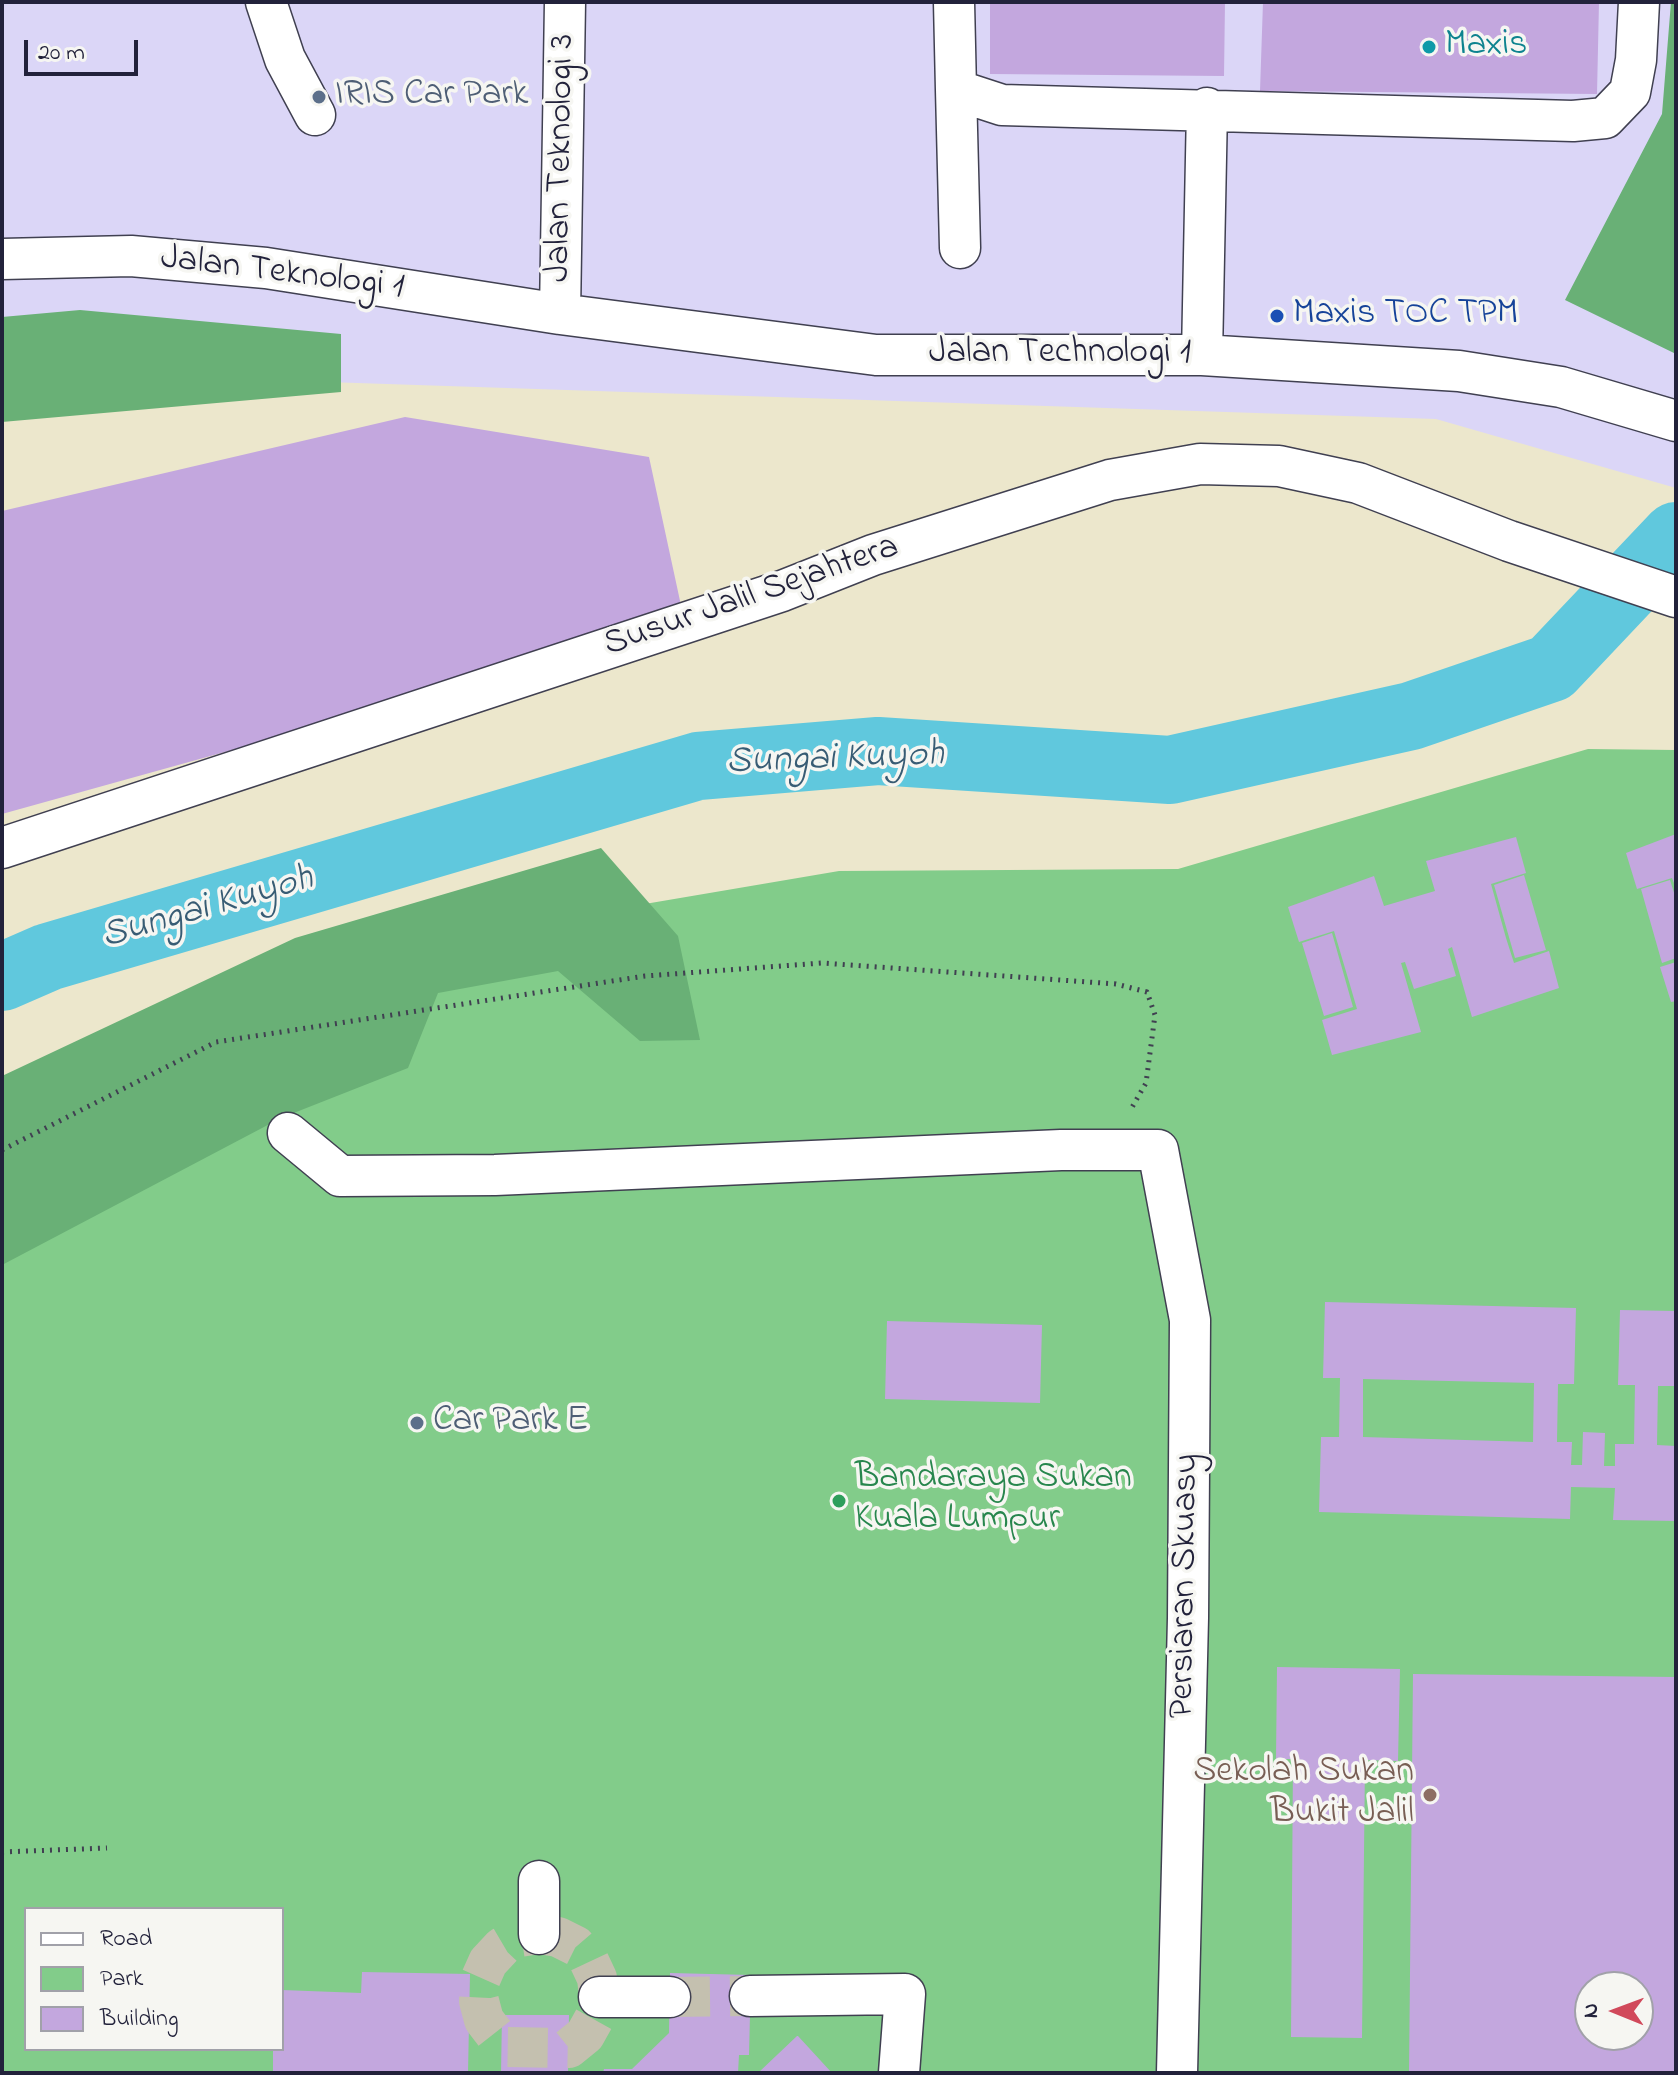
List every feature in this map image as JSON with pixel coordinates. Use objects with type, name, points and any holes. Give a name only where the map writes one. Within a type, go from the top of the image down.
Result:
[{"type":"street","points":[[266,2],[285,59],[315,115]]},
{"type":"street","name":"Jalan Teknologi 3","points":[[560,314],[565,2]]},
{"type":"street","points":[[954,2],[960,248]]},
{"type":"street","points":[[956,90],[1002,105],[1207,108],[1573,121],[1605,118],[1630,92],[1636,60],[1639,2]]},
{"type":"street","points":[[1202,355],[1207,108]]},
{"type":"street","name":"Jalan Teknologi 1","points":[[2,259],[131,256],[266,268],[560,314]]},
{"type":"street","name":"Jalan Technologi 1","points":[[560,314],[876,355],[1202,355],[1459,371],[1561,387],[1676,421]]},
{"type":"street","name":"Susur Jalil Sejahtera","points":[[2,848],[782,591],[873,555],[1110,480],[1200,464],[1279,466],[1358,483],[1509,541],[1676,597]]},
{"type":"street","name":"Persiaran Skuasy","points":[[288,1133],[340,1176],[495,1175],[1061,1150],[1158,1150],[1190,1320],[1188,1618],[1177,2073]]},
{"type":"street","points":[[539,1881],[539,1934]]},
{"type":"street","points":[[750,1996],[905,1994],[899,2073]]},
{"type":"street","points":[[599,1997],[670,1997]]},
{"type":"path","points":[[2,1150],[216,1042],[645,976],[822,963],[1116,984],[1147,992],[1155,1015],[1148,1070],[1146,1083],[1131,1109]]},
{"type":"path","points":[[2,1852],[107,1848]]},
{"type":"shaded area","points":[[2,2],[1676,2],[1676,488],[1436,419],[177,377],[2,393]]},
{"type":"green space","points":[[1671,2],[1676,2],[1676,354],[1565,300],[1662,114]]},
{"type":"green space","points":[[80,310],[341,334],[341,392],[2,422],[2,317]]},
{"type":"green space","name":"Bandaraya Sukan Kuala Lumpur","points":[[1588,749],[1676,750],[1676,2073],[2,2073],[2,1092],[221,976],[839,871],[1178,869]]},
{"type":"green space","points":[[601,848],[678,936],[700,1040],[640,1041],[558,971],[438,993],[408,1068],[281,1118],[2,1265],[2,1076],[295,938]]},
{"type":"building","points":[[990,2],[1225,2],[1224,76],[990,74]]},
{"type":"building","name":"Maxis","points":[[1263,2],[1599,2],[1597,94],[1260,91]]},
{"type":"building","points":[[405,417],[649,457],[685,624],[2,814],[2,511]]},
{"type":"building","points":[[1676,834],[1676,888],[1672,878],[1637,889],[1626,853]]},
{"type":"building","points":[[1516,837],[1526,873],[1491,884],[1506,938],[1514,963],[1549,951],[1559,988],[1472,1017],[1452,947],[1448,949],[1456,976],[1414,989],[1405,962],[1401,963],[1421,1032],[1332,1055],[1322,1020],[1357,1009],[1334,931],[1299,942],[1288,907],[1374,876],[1384,906],[1435,891],[1426,861]]},
{"type":"building","points":[[1524,875],[1546,950],[1515,958],[1494,885]]},
{"type":"building","points":[[1670,880],[1676,899],[1676,958],[1662,963],[1641,889]]},
{"type":"building","points":[[1332,933],[1353,1007],[1324,1016],[1302,943]]},
{"type":"building","points":[[1676,962],[1676,1001],[1671,1002],[1660,967]]},
{"type":"building","points":[[1325,1302],[1576,1308],[1574,1384],[1558,1384],[1557,1442],[1572,1442],[1571,1465],[1582,1465],[1583,1432],[1605,1433],[1604,1466],[1615,1466],[1615,1444],[1634,1444],[1635,1385],[1618,1385],[1620,1310],[1676,1311],[1676,1386],[1658,1386],[1657,1445],[1676,1446],[1676,1521],[1613,1520],[1615,1488],[1571,1487],[1570,1519],[1319,1512],[1321,1437],[1339,1437],[1340,1378],[1323,1378]],"holes":[[[1363,1379],[1534,1383],[1533,1442],[1363,1437]]]},
{"type":"building","points":[[887,1321],[1042,1325],[1040,1403],[885,1399]]},
{"type":"building","points":[[1277,1667],[1400,1669],[1398,1761],[1365,1760],[1362,2038],[1291,2037],[1293,1759],[1276,1759]]},
{"type":"building","points":[[1413,1674],[1676,1677],[1676,2073],[1409,2073]]},
{"type":"building","points":[[362,1972],[470,1974],[468,2073],[273,2073],[273,2051],[284,2051],[284,1990],[361,1993]]},
{"type":"building","points":[[670,1973],[751,1975],[749,2055],[739,2055],[738,2073],[603,2073],[604,2069],[632,2069],[669,2033]]},
{"type":"building","points":[[502,2015],[569,2015],[568,2073],[501,2073]]},
{"type":"building","points":[[797,2036],[832,2073],[758,2073]]},
{"type":"waterway","name":"Sungai Kuyoh","points":[[2,977],[48,957],[698,766],[878,751],[1170,770],[1411,716],[1551,668],[1676,536]]},
{"type":"tunnel","points":[[539,1934],[558,1937],[576,1946],[589,1961],[597,1978],[599,1997],[595,2017],[585,2035],[569,2048],[505,2047],[484,2020],[479,2001],[480,1980],[488,1962],[502,1947],[519,1937],[539,1934]]},
{"type":"tunnel","points":[[670,1997],[750,1996]]},
{"type":"place","name":"Maxis","points":[[1429,47]]},
{"type":"place","name":"IRIS Car Park","points":[[319,97]]},
{"type":"place","name":"Maxis TOC TPM","points":[[1277,316]]},
{"type":"place","name":"Car Park E","points":[[417,1423]]},
{"type":"place","name":"Bandaraya Sukan Kuala Lumpur","points":[[839,1501]]},
{"type":"place","name":"Sekolah Sukan Bukit Jalil","points":[[1430,1795]]}]
